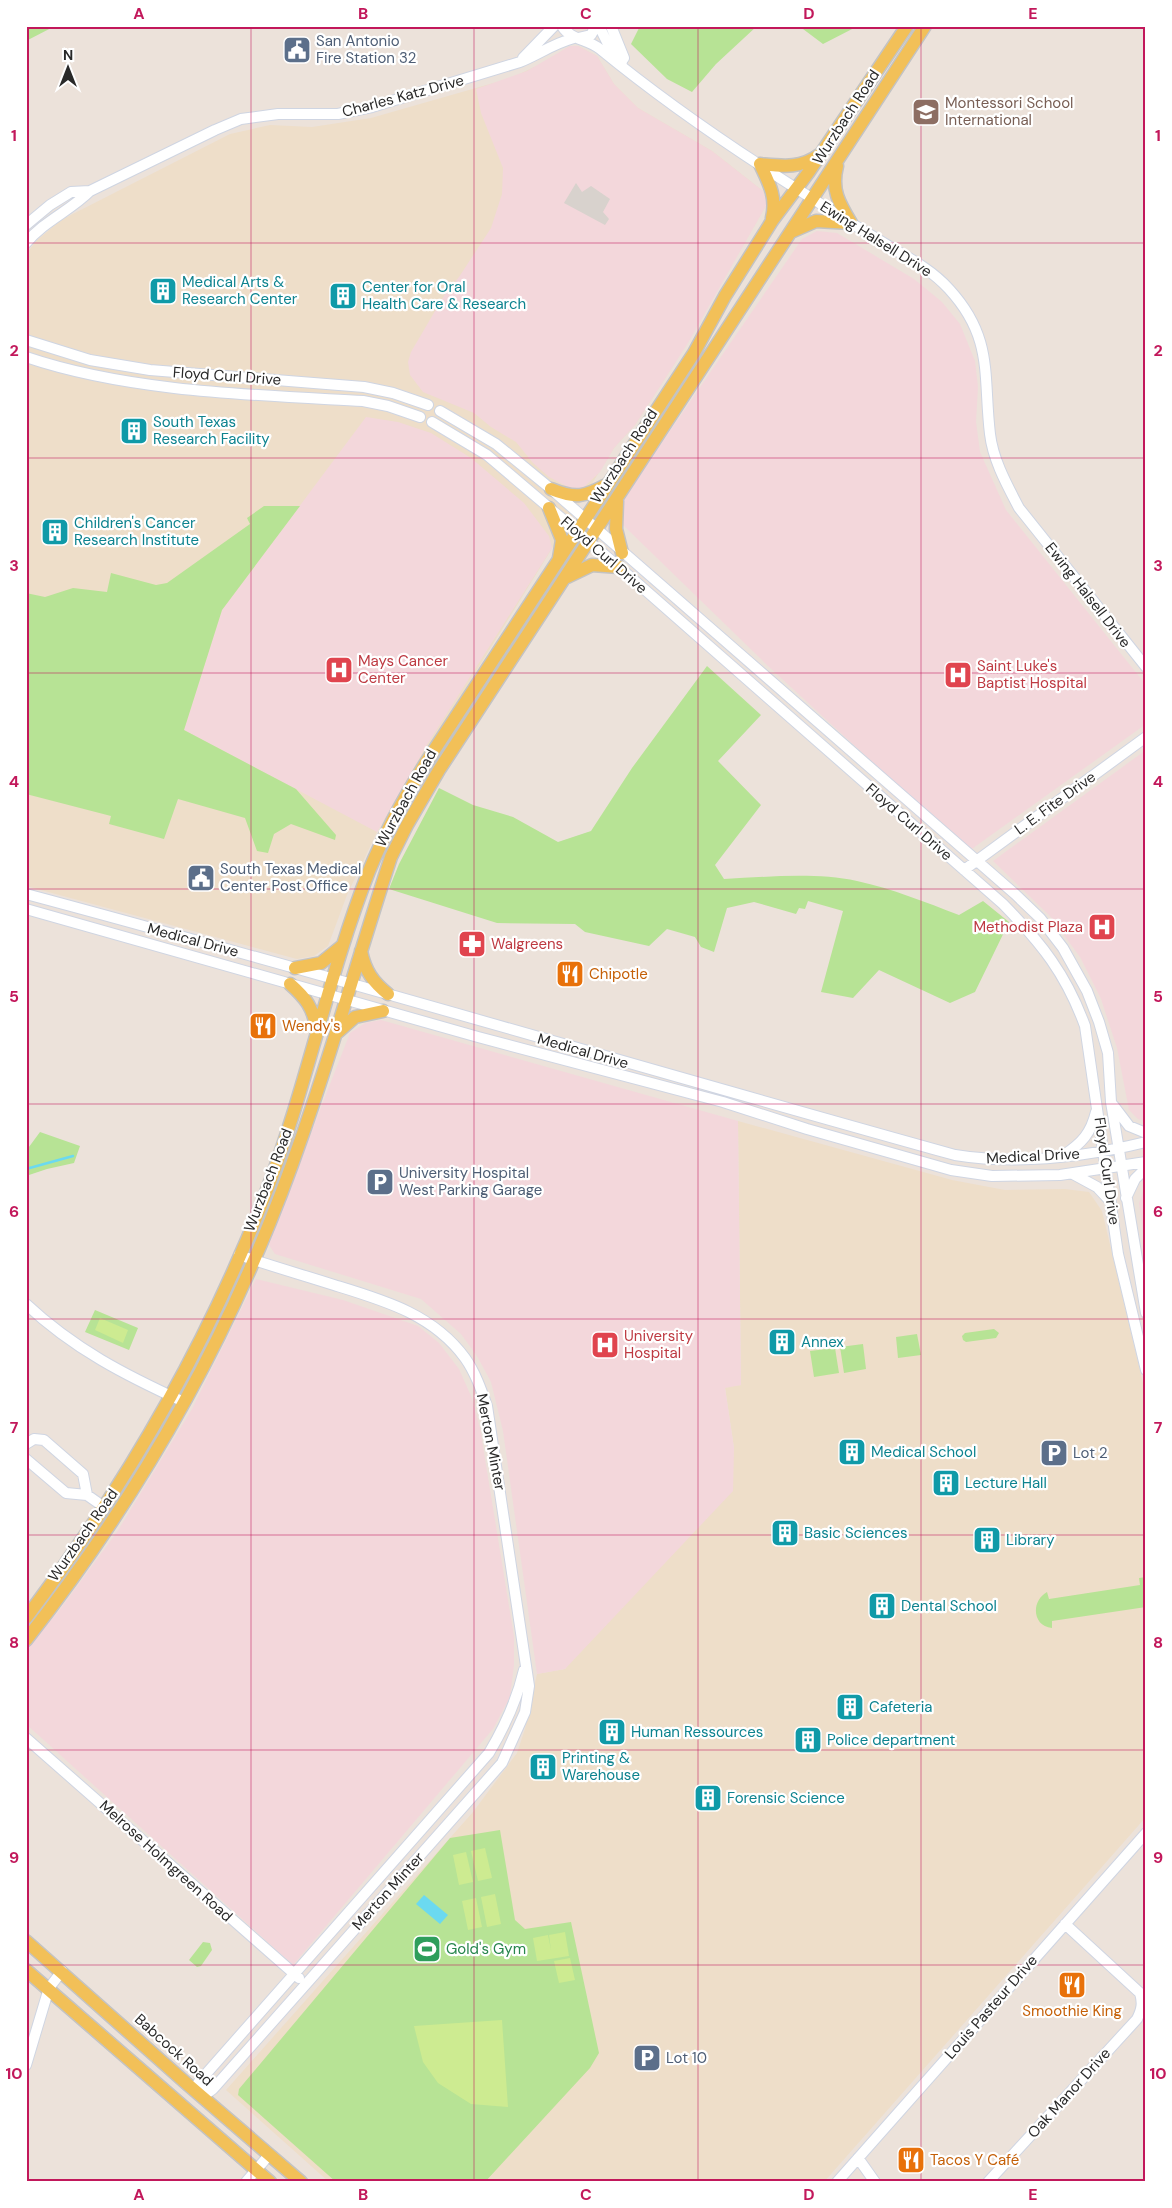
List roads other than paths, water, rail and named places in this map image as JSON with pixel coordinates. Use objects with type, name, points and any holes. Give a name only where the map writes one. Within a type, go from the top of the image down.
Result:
[{"type":"main road","name":"Wurzbach Road","points":[[26,1618],[104,1508],[194,1354],[270,1181],[317,1034],[343,944],[369,871],[395,814],[427,761],[578,533],[692,356],[725,296],[772,221],[822,154],[907,26]]},
{"type":"main road","name":"Wurzbach Road","points":[[26,1640],[62,1595],[133,1492],[184,1402],[253,1260],[280,1197],[321,1085],[391,857],[406,825],[439,770],[925,26]]},
{"type":"main road","points":[[760,164],[786,167],[799,165],[822,154]]},
{"type":"main road","points":[[838,158],[834,176],[834,189],[836,198],[851,223]]},
{"type":"main road","points":[[760,164],[771,187],[774,200],[772,221]]},
{"type":"main road","points":[[790,232],[816,222],[851,223]]},
{"type":"main road","points":[[551,489],[578,497],[610,483]]},
{"type":"main road","points":[[619,494],[615,517],[622,553]]},
{"type":"main road","points":[[549,508],[562,540],[559,560]]},
{"type":"main road","points":[[564,578],[592,566],[619,568]]},
{"type":"main road","points":[[296,968],[321,963],[336,953],[343,944]]},
{"type":"main road","points":[[361,950],[367,973],[388,994]]},
{"type":"main road","points":[[290,984],[309,1003],[313,1011],[317,1034]]},
{"type":"main road","points":[[338,1032],[355,1017],[383,1011]]},
{"type":"main road","name":"Babcock Road","points":[[26,1941],[301,2182]]},
{"type":"main road","points":[[26,1970],[270,2182]]},
{"type":"street","name":"Ewing Halsell Drive","points":[[562,26],[565,32],[598,47],[637,80],[812,199],[925,268],[957,298],[969,317],[983,352],[987,376],[990,434],[1005,482],[1019,508],[1146,667]]},
{"type":"street","name":"Ewing Halsell Drive","points":[[576,38],[590,34],[598,26],[609,46],[637,80]]},
{"type":"street","points":[[611,26],[627,66]]},
{"type":"street","name":"Charles Katz Drive","points":[[520,62],[550,29]]},
{"type":"street","name":"Charles Katz Drive","points":[[26,243],[48,222],[77,204],[90,192],[241,119],[278,114],[338,114],[372,107],[520,62],[554,45],[576,38]]},
{"type":"street","name":"Charles Katz Drive","points":[[26,226],[50,205],[71,192],[90,192]]},
{"type":"street","name":"Floyd Curl Drive","points":[[26,340],[90,360],[150,370],[364,387],[393,393],[428,405]]},
{"type":"street","name":"Floyd Curl Drive","points":[[26,357],[87,374],[148,385],[363,401],[388,406],[420,417]]},
{"type":"street","points":[[216,390],[218,376]]},
{"type":"street","points":[[388,406],[393,393]]},
{"type":"street","name":"Floyd Curl Drive","points":[[440,411],[496,444],[551,489],[622,553],[1015,894],[1054,936],[1088,991],[1108,1053],[1111,1102],[1146,1313]]},
{"type":"street","name":"Floyd Curl Drive","points":[[432,422],[487,455],[619,568],[1003,904],[1041,945],[1074,997],[1085,1026],[1118,1254],[1146,1370]]},
{"type":"street","name":"L. E. Fite Drive","points":[[964,870],[1146,737]]},
{"type":"street","name":"Medical Drive","points":[[26,894],[333,978],[955,1155],[977,1159],[1064,1155],[1104,1151],[1146,1142]]},
{"type":"street","name":"Medical Drive","points":[[26,909],[346,1001],[723,1102],[951,1170],[992,1176],[1073,1173],[1146,1162]]},
{"type":"street","points":[[1041,945],[1054,936]]},
{"type":"street","points":[[1111,1102],[1129,1126],[1146,1133]]},
{"type":"street","points":[[1064,1155],[1086,1138],[1093,1125],[1097,1105]]},
{"type":"street","points":[[856,1143],[861,1129]]},
{"type":"street","points":[[1126,1199],[1134,1179],[1146,1168]]},
{"type":"street","points":[[1073,1173],[1097,1187],[1111,1202]]},
{"type":"street","name":"Merton Minter","points":[[239,1255],[392,1303],[426,1321],[446,1336],[465,1358],[478,1381],[487,1406],[529,1686],[525,1712],[502,1763],[213,2089],[209,2092],[200,2093],[198,2083],[489,1753],[504,1727],[519,1693],[525,1661]]},
{"type":"street","points":[[26,1304],[75,1345],[106,1364],[184,1402]]},
{"type":"street","points":[[26,1444],[34,1439],[44,1440],[83,1474],[87,1495]]},
{"type":"street","points":[[26,1459],[66,1493],[87,1495],[104,1508]]},
{"type":"street","name":"Melrose Holmgreen Road","points":[[26,1738],[305,1984]]},
{"type":"street","name":"Louis Pasteur Drive","points":[[837,2182],[1146,1833]]},
{"type":"street","name":"Oak Manor Drive","points":[[988,2182],[1137,2019],[1143,2001],[1140,1993],[1065,1924]]},
{"type":"street","points":[[26,2065],[49,1988],[62,1971]]},
{"type":"street","points":[[246,2182],[269,2155]]},
{"type":"street","points":[[858,2158],[875,2182]]},
{"type":"water","points":[[424,1895],[448,1915],[440,1924],[416,1904]]},
{"type":"waterway","points":[[26,1169],[73,1156]]},
{"type":"place","name":"San Antonio Fire Station 32","points":[[297,50]]},
{"type":"place","name":"Montessori School International","points":[[926,112]]},
{"type":"place","name":"Medical Arts & Research Center","points":[[163,291]]},
{"type":"place","name":"Center for Oral Health Care & Research","points":[[343,296]]},
{"type":"place","name":"South Texas Research Facility","points":[[134,431]]},
{"type":"place","name":"Children's Cancer Research Institute","points":[[55,532]]},
{"type":"place","name":"Mays Cancer Center","points":[[339,670]]},
{"type":"place","name":"Saint Luke's Baptist Hospital","points":[[958,675]]},
{"type":"place","name":"South Texas Medical Center Post Office","points":[[201,878]]},
{"type":"place","name":"Methodist Plaza","points":[[1102,927]]},
{"type":"place","name":"Walgreens","points":[[472,944]]},
{"type":"place","name":"Chipotle","points":[[570,974]]},
{"type":"place","name":"Wendy's","points":[[263,1026]]},
{"type":"place","name":"University Hospital West Parking Garage","points":[[380,1182]]},
{"type":"place","name":"Annex","points":[[782,1342]]},
{"type":"place","name":"University Hospital","points":[[605,1345]]},
{"type":"place","name":"Medical School","points":[[852,1452]]},
{"type":"place","name":"Lot 2","points":[[1054,1453]]},
{"type":"place","name":"Lecture Hall","points":[[946,1483]]},
{"type":"place","name":"Basic Sciences","points":[[785,1533]]},
{"type":"place","name":"Library","points":[[987,1540]]},
{"type":"place","name":"Dental School","points":[[882,1606]]},
{"type":"place","name":"Cafeteria","points":[[850,1707]]},
{"type":"place","name":"Human Ressources","points":[[612,1732]]},
{"type":"place","name":"Police department","points":[[808,1740]]},
{"type":"place","name":"Printing & Warehouse","points":[[543,1767]]},
{"type":"place","name":"Forensic Science","points":[[708,1798]]},
{"type":"place","name":"Gold's Gym","points":[[427,1949]]},
{"type":"place","name":"Smoothie King","points":[[1072,1985]]},
{"type":"place","name":"Lot 10","points":[[647,2058]]},
{"type":"place","name":"Tacos Y Café","points":[[911,2160]]}]
